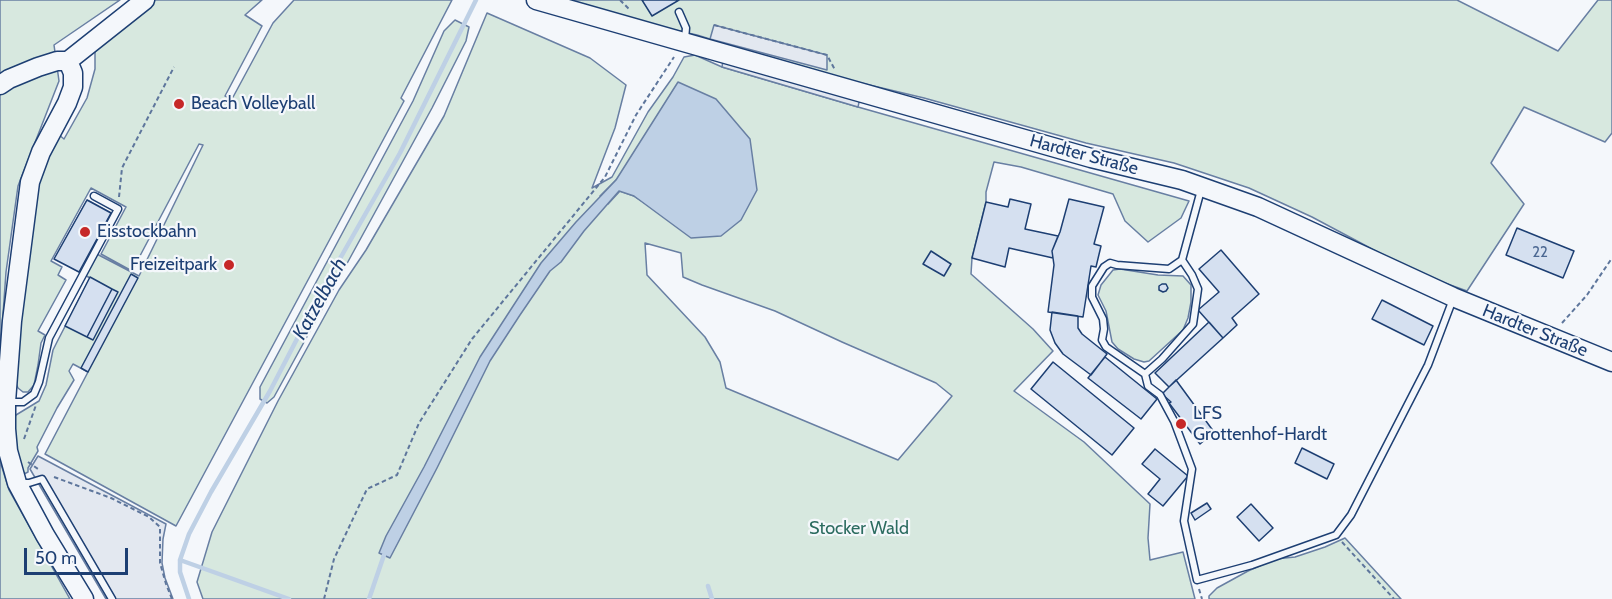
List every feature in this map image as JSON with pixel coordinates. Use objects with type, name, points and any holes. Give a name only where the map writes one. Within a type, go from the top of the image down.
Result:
[{"type":"street","points":[[0,85],[38,67],[57,61],[68,61],[145,0]]},
{"type":"street","name":"Hardter Straße","points":[[536,0],[1091,158],[1182,180],[1258,207],[1453,297],[1612,362]]},
{"type":"street","points":[[68,61],[73,73],[73,87],[41,152],[30,182],[14,310],[6,402],[8,451],[17,483],[84,599]]},
{"type":"lane","points":[[679,12],[686,28],[684,42]]},
{"type":"lane","points":[[1202,187],[1182,260],[1169,269],[1110,263],[1104,267],[1092,286],[1092,297],[1103,319],[1102,340],[1106,347],[1145,374],[1148,386],[1160,395],[1174,421],[1192,470],[1184,521],[1197,580],[1252,565],[1336,535],[1351,515],[1428,365],[1453,297]]},
{"type":"lane","points":[[6,402],[22,402],[34,394],[49,338],[118,209],[94,196]]},
{"type":"lane","points":[[1145,374],[1162,359],[1193,324],[1198,289],[1182,260]]},
{"type":"lane","points":[[17,483],[29,483],[42,479],[112,599]]},
{"type":"path","points":[[714,25],[827,55],[836,68],[833,84]]},
{"type":"path","points":[[324,599],[334,559],[367,489],[397,475],[419,423],[472,339],[605,177],[636,115],[684,42]]},
{"type":"path","points":[[118,209],[122,168],[174,67]]},
{"type":"path","points":[[1550,337],[1587,295],[1612,258]]},
{"type":"path","points":[[23,442],[37,402],[34,394]]},
{"type":"path","points":[[28,462],[40,471]]},
{"type":"path","points":[[51,476],[111,498],[149,517],[160,527],[160,563],[172,599]]},
{"type":"path","points":[[1336,535],[1394,599]]},
{"type":"green space","points":[[0,0],[120,0],[54,45],[59,81],[18,186],[6,272],[0,357]]},
{"type":"green space","name":"Freizeitpark","points":[[151,0],[262,0],[245,15],[262,26],[225,96],[232,99],[273,23],[294,0],[452,0],[401,98],[404,101],[176,526],[45,454],[88,372],[73,364],[69,371],[74,380],[37,447],[38,451],[28,472],[24,474],[19,467],[13,420],[16,415],[39,401],[46,385],[53,350],[90,278],[55,258],[87,200],[111,213],[91,251],[139,276],[203,145],[199,144],[132,271],[101,254],[126,207],[91,188],[51,261],[62,267],[58,275],[66,280],[38,331],[45,335],[41,343],[34,385],[28,392],[23,392],[15,381],[37,184],[58,134],[64,139],[87,98],[95,69],[95,52],[103,38]]},
{"type":"green space","points":[[564,0],[1457,0],[1558,51],[1598,0],[1612,0],[1612,133],[1605,142],[1524,107],[1491,163],[1524,204],[1467,291],[1417,273],[1312,217],[1249,188],[1174,163],[1086,143],[924,98],[819,73],[697,35],[615,17]]},
{"type":"green space","name":"Stocker Wald","points":[[487,13],[590,58],[626,85],[615,128],[592,188],[612,177],[648,112],[684,57],[695,55],[722,67],[1189,201],[1181,218],[1148,242],[1125,221],[1113,194],[1021,167],[994,162],[972,258],[971,274],[1033,329],[1053,351],[1014,391],[1084,442],[1150,504],[1148,538],[1150,560],[1183,552],[1195,599],[203,599],[197,582],[212,532],[278,401],[339,290],[366,250],[444,116]],"holes":[[[616,180],[654,209],[634,196],[620,191],[608,204],[600,196]],[[645,243],[681,253],[683,277],[775,311],[936,383],[952,396],[898,460],[726,388],[720,362],[705,337],[647,275]]]},
{"type":"green space","points":[[455,20],[469,27],[466,41],[432,108],[274,397],[267,403],[260,399],[260,387],[413,101],[444,31]]},
{"type":"green space","points":[[1113,270],[1183,276],[1191,285],[1191,302],[1183,330],[1149,361],[1134,359],[1118,349],[1112,342],[1106,311],[1098,295],[1101,285]]},
{"type":"green space","points":[[0,461],[9,490],[70,599],[0,599]]},
{"type":"green space","points":[[1345,538],[1401,599],[1209,599],[1217,588],[1248,571],[1275,559],[1295,557]]},
{"type":"shaded area","points":[[714,25],[827,55],[827,70],[710,39]]},
{"type":"shaded area","points":[[724,53],[861,93],[858,107],[722,67]]},
{"type":"shaded area","points":[[38,456],[166,524],[162,563],[173,599],[106,599],[30,469]]},
{"type":"water","points":[[678,82],[716,99],[750,139],[757,190],[741,220],[721,236],[691,238],[634,196],[619,191],[561,262],[550,271],[520,315],[490,361],[390,558],[379,553],[480,357],[541,263],[616,180]]},
{"type":"building","points":[[642,0],[679,0],[652,16]]},
{"type":"building","points":[[1010,199],[1031,204],[1025,229],[1058,236],[1052,251],[1053,258],[1009,248],[1005,267],[972,258],[986,202],[1008,207]]},
{"type":"building","points":[[1069,199],[1104,207],[1094,244],[1101,246],[1096,267],[1091,266],[1083,317],[1048,312],[1054,265],[1052,251]]},
{"type":"building","name":"Eisstockbahn","points":[[87,200],[111,213],[79,272],[54,259]]},
{"type":"building","points":[[1517,228],[1574,251],[1563,278],[1506,255]]},
{"type":"building","points":[[1221,250],[1259,294],[1232,318],[1237,325],[1223,338],[1198,310],[1219,292],[1199,269]]},
{"type":"building","points":[[931,251],[951,264],[944,276],[923,264]]},
{"type":"building","points":[[131,274],[138,278],[88,372],[81,368]]},
{"type":"building","points":[[90,277],[112,289],[87,337],[65,326]]},
{"type":"building","points":[[1162,284],[1166,284],[1168,288],[1163,292],[1159,290]]},
{"type":"building","points":[[112,289],[118,292],[93,340],[87,337]]},
{"type":"building","points":[[1382,300],[1433,326],[1424,345],[1372,319]]},
{"type":"building","points":[[1052,312],[1078,316],[1078,328],[1082,334],[1107,354],[1091,375],[1063,354],[1055,343],[1050,330]]},
{"type":"building","points":[[1209,322],[1223,338],[1169,387],[1155,373]]},
{"type":"building","points":[[1105,357],[1157,399],[1141,419],[1088,378]]},
{"type":"building","points":[[1053,362],[1134,428],[1112,455],[1031,389]]},
{"type":"building","points":[[1176,380],[1214,432],[1200,444],[1169,403],[1171,402],[1162,394]]},
{"type":"building","points":[[1302,448],[1334,464],[1327,479],[1295,463]]},
{"type":"building","points":[[1155,449],[1188,476],[1163,506],[1148,494],[1160,479],[1142,464]]},
{"type":"building","points":[[1207,503],[1211,509],[1195,520],[1191,513]]},
{"type":"building","points":[[1251,504],[1273,528],[1259,541],[1237,517]]},
{"type":"waterway","name":"Katzelbach","points":[[189,599],[180,572],[180,560],[189,534],[400,153],[476,0]]},
{"type":"waterway","points":[[369,599],[384,555]]},
{"type":"waterway","points":[[180,560],[289,599]]},
{"type":"waterway","points":[[708,586],[712,599]]},
{"type":"place","name":"Beach Volleyball","points":[[179,104]]},
{"type":"place","name":"Eisstockbahn","points":[[85,232]]},
{"type":"place","name":"Freizeitpark","points":[[229,265]]},
{"type":"place","name":"LFS Grottenhof-Hardt","points":[[1181,424]]}]
